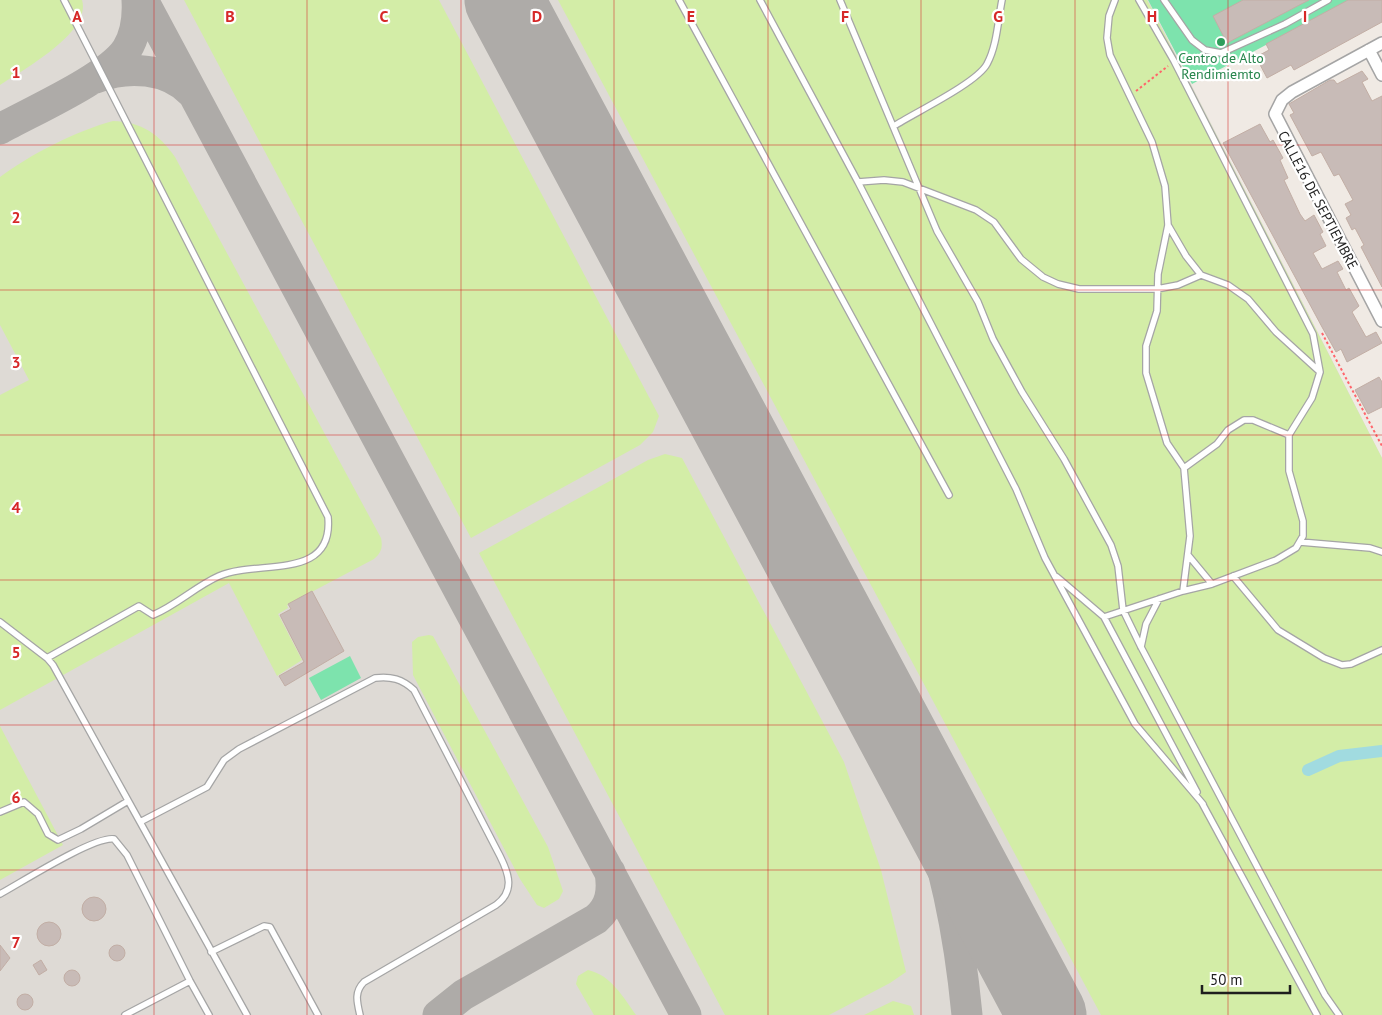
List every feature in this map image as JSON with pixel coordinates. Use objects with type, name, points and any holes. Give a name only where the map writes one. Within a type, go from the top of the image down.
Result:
[{"type":"street","name":"CALLE16 DE SEPTIEMBRE","points":[[1382,43],[1292,92],[1282,100],[1275,114],[1382,321]]},
{"type":"street","points":[[1369,50],[1382,75]]},
{"type":"lane","points":[[47,658],[139,606],[153,614],[164,610],[218,576],[240,569],[288,566],[312,557],[324,547],[329,530],[328,517],[64,0]]},
{"type":"lane","points":[[678,0],[949,496]]},
{"type":"lane","points":[[760,0],[858,182],[1016,489],[1055,575],[1136,724],[1203,804]]},
{"type":"lane","points":[[840,0],[937,231],[978,302],[993,339],[1022,392],[1064,459],[1111,545],[1118,566],[1124,610],[1141,647],[1325,995],[1339,1015]]},
{"type":"lane","points":[[894,126],[968,82],[987,65],[995,40],[1002,0]]},
{"type":"lane","points":[[1115,0],[1109,16],[1107,38],[1110,55],[1152,142],[1165,186],[1168,225],[1157,289],[1157,311],[1146,346],[1146,373],[1167,443],[1184,468],[1190,536],[1183,591]]},
{"type":"lane","points":[[1104,617],[1183,591],[1212,584],[1276,560],[1296,548],[1303,536],[1303,521],[1289,471],[1288,435],[1312,398],[1320,372],[1313,334],[1174,61],[1139,0]]},
{"type":"lane","points":[[1164,0],[1192,40],[1205,50],[1221,53],[1284,24],[1328,0]]},
{"type":"lane","points":[[858,182],[884,180],[903,182],[976,210],[994,222],[1021,259],[1043,277],[1058,284],[1080,289],[1157,289],[1178,285],[1201,275]]},
{"type":"lane","points":[[1168,225],[1186,256],[1201,275],[1228,285],[1248,299],[1276,332],[1320,372]]},
{"type":"lane","points":[[1184,468],[1217,444],[1228,430],[1244,420],[1253,420],[1288,435]]},
{"type":"lane","points":[[1300,542],[1370,548],[1382,552]]},
{"type":"lane","points":[[1188,556],[1212,584]]},
{"type":"lane","points":[[1055,575],[1104,617],[1317,1015]]},
{"type":"lane","points":[[1233,576],[1278,630],[1324,658],[1342,665],[1351,664],[1382,650]]},
{"type":"lane","points":[[1141,647],[1146,624],[1159,599]]},
{"type":"lane","points":[[0,622],[47,658],[247,1015]]},
{"type":"lane","points":[[140,822],[207,787],[224,760],[235,752],[375,678],[386,677],[407,683],[414,690],[500,856],[510,879],[509,887],[506,895],[496,905],[364,982],[360,986],[356,998],[360,1015]]},
{"type":"lane","points":[[0,812],[24,802],[38,814],[48,834],[58,840],[81,829],[128,801]]},
{"type":"lane","points":[[0,894],[89,845],[106,838],[114,839],[128,855],[190,981],[209,1015]]},
{"type":"lane","points":[[211,952],[264,926],[270,927],[318,1015]]},
{"type":"lane","points":[[126,1015],[190,981]]},
{"type":"path","points":[[1130,95],[1174,61]]},
{"type":"shaded area","points":[[0,0],[1148,0],[1382,458],[1382,1015],[0,1015]]},
{"type":"green space","points":[[0,0],[82,0],[82,12],[77,25],[67,37],[39,60],[0,85]]},
{"type":"green space","points":[[184,0],[439,0],[659,416],[653,432],[640,445],[471,538]]},
{"type":"green space","points":[[558,0],[1147,0],[1382,458],[1382,1015],[1101,1015]]},
{"type":"green space","name":"Centro de Alto Rendimiemto","points":[[1148,0],[1351,0],[1192,84]]},
{"type":"green space","points":[[113,121],[133,124],[149,131],[163,142],[175,157],[381,538],[382,547],[374,559],[287,605],[288,608],[278,614],[302,660],[277,676],[229,583],[0,710],[0,395],[29,380],[0,325],[0,177],[54,144]]},
{"type":"green space","points":[[665,454],[682,458],[844,762],[881,870],[906,972],[890,983],[829,1015],[725,1015],[479,553],[648,460]]},
{"type":"green space","points":[[433,636],[548,847],[563,891],[559,899],[544,908],[537,905],[520,879],[413,675],[412,642],[418,637]]},
{"type":"green space","points":[[350,656],[361,678],[321,700],[309,678]]},
{"type":"green space","points":[[0,726],[63,845],[0,880]]},
{"type":"green space","points":[[588,970],[610,982],[636,1015],[594,1015],[576,984],[578,976]]},
{"type":"green space","points":[[893,1001],[911,1006],[914,1015],[864,1015]]},
{"type":"building","points":[[1243,0],[1309,0],[1227,43],[1213,16]]},
{"type":"building","points":[[1348,0],[1382,0],[1382,22],[1294,70],[1291,65],[1267,78],[1256,57],[1269,50],[1266,44]]},
{"type":"building","points":[[1362,71],[1368,79],[1362,82],[1372,101],[1382,96],[1382,287],[1361,247],[1364,245],[1355,228],[1352,230],[1346,218],[1351,215],[1345,204],[1353,200],[1339,174],[1334,176],[1321,152],[1312,156],[1290,115],[1294,113],[1289,104],[1330,80],[1334,80],[1337,84]]},
{"type":"building","points":[[1260,124],[1270,142],[1273,140],[1283,158],[1280,160],[1288,178],[1284,180],[1300,214],[1305,221],[1314,215],[1323,232],[1320,234],[1326,246],[1313,253],[1322,269],[1338,261],[1343,269],[1337,272],[1346,290],[1349,288],[1359,306],[1352,312],[1366,337],[1376,332],[1382,343],[1347,362],[1341,349],[1336,352],[1223,143]]},
{"type":"building","points":[[1379,377],[1382,382],[1382,407],[1368,414],[1355,390]]},
{"type":"building","points":[[312,591],[344,651],[285,686],[279,676],[304,662],[280,615],[291,609],[288,604]]},
{"type":"building","points":[[94,897],[99,898],[105,904],[105,914],[99,920],[94,921],[89,920],[83,914],[82,909],[83,904],[89,898]]},
{"type":"building","points":[[49,922],[58,925],[61,934],[58,943],[49,946],[40,943],[37,934],[40,925]]},
{"type":"building","points":[[0,945],[10,958],[0,971]]},
{"type":"building","points":[[114,945],[120,945],[125,950],[123,959],[114,961],[109,956],[109,950]]},
{"type":"building","points":[[41,960],[47,970],[39,975],[33,965]]},
{"type":"building","points":[[69,970],[75,970],[80,975],[78,984],[69,986],[64,981],[64,975]]},
{"type":"building","points":[[22,994],[28,994],[33,999],[31,1008],[22,1010],[17,1005],[17,999]]},
{"type":"waterway","points":[[1308,770],[1339,756],[1382,751]]},
{"type":"taxiway","points":[[0,129],[87,82],[117,60],[127,49],[132,37],[137,19],[137,0]]},
{"type":"taxiway","points":[[143,0],[686,1015]]},
{"type":"taxiway","points":[[96,78],[121,71],[147,71],[171,78],[192,93]]},
{"type":"taxiway","points":[[868,680],[913,780],[937,848],[956,931],[967,1015]]},
{"type":"taxiway","points":[[438,1015],[463,995],[596,919],[605,909],[610,898],[610,872]]},
{"type":"runway","points":[[504,0],[1047,1015]]},
{"type":"place","name":"Centro de Alto Rendimiemto","points":[[1221,42]]}]
